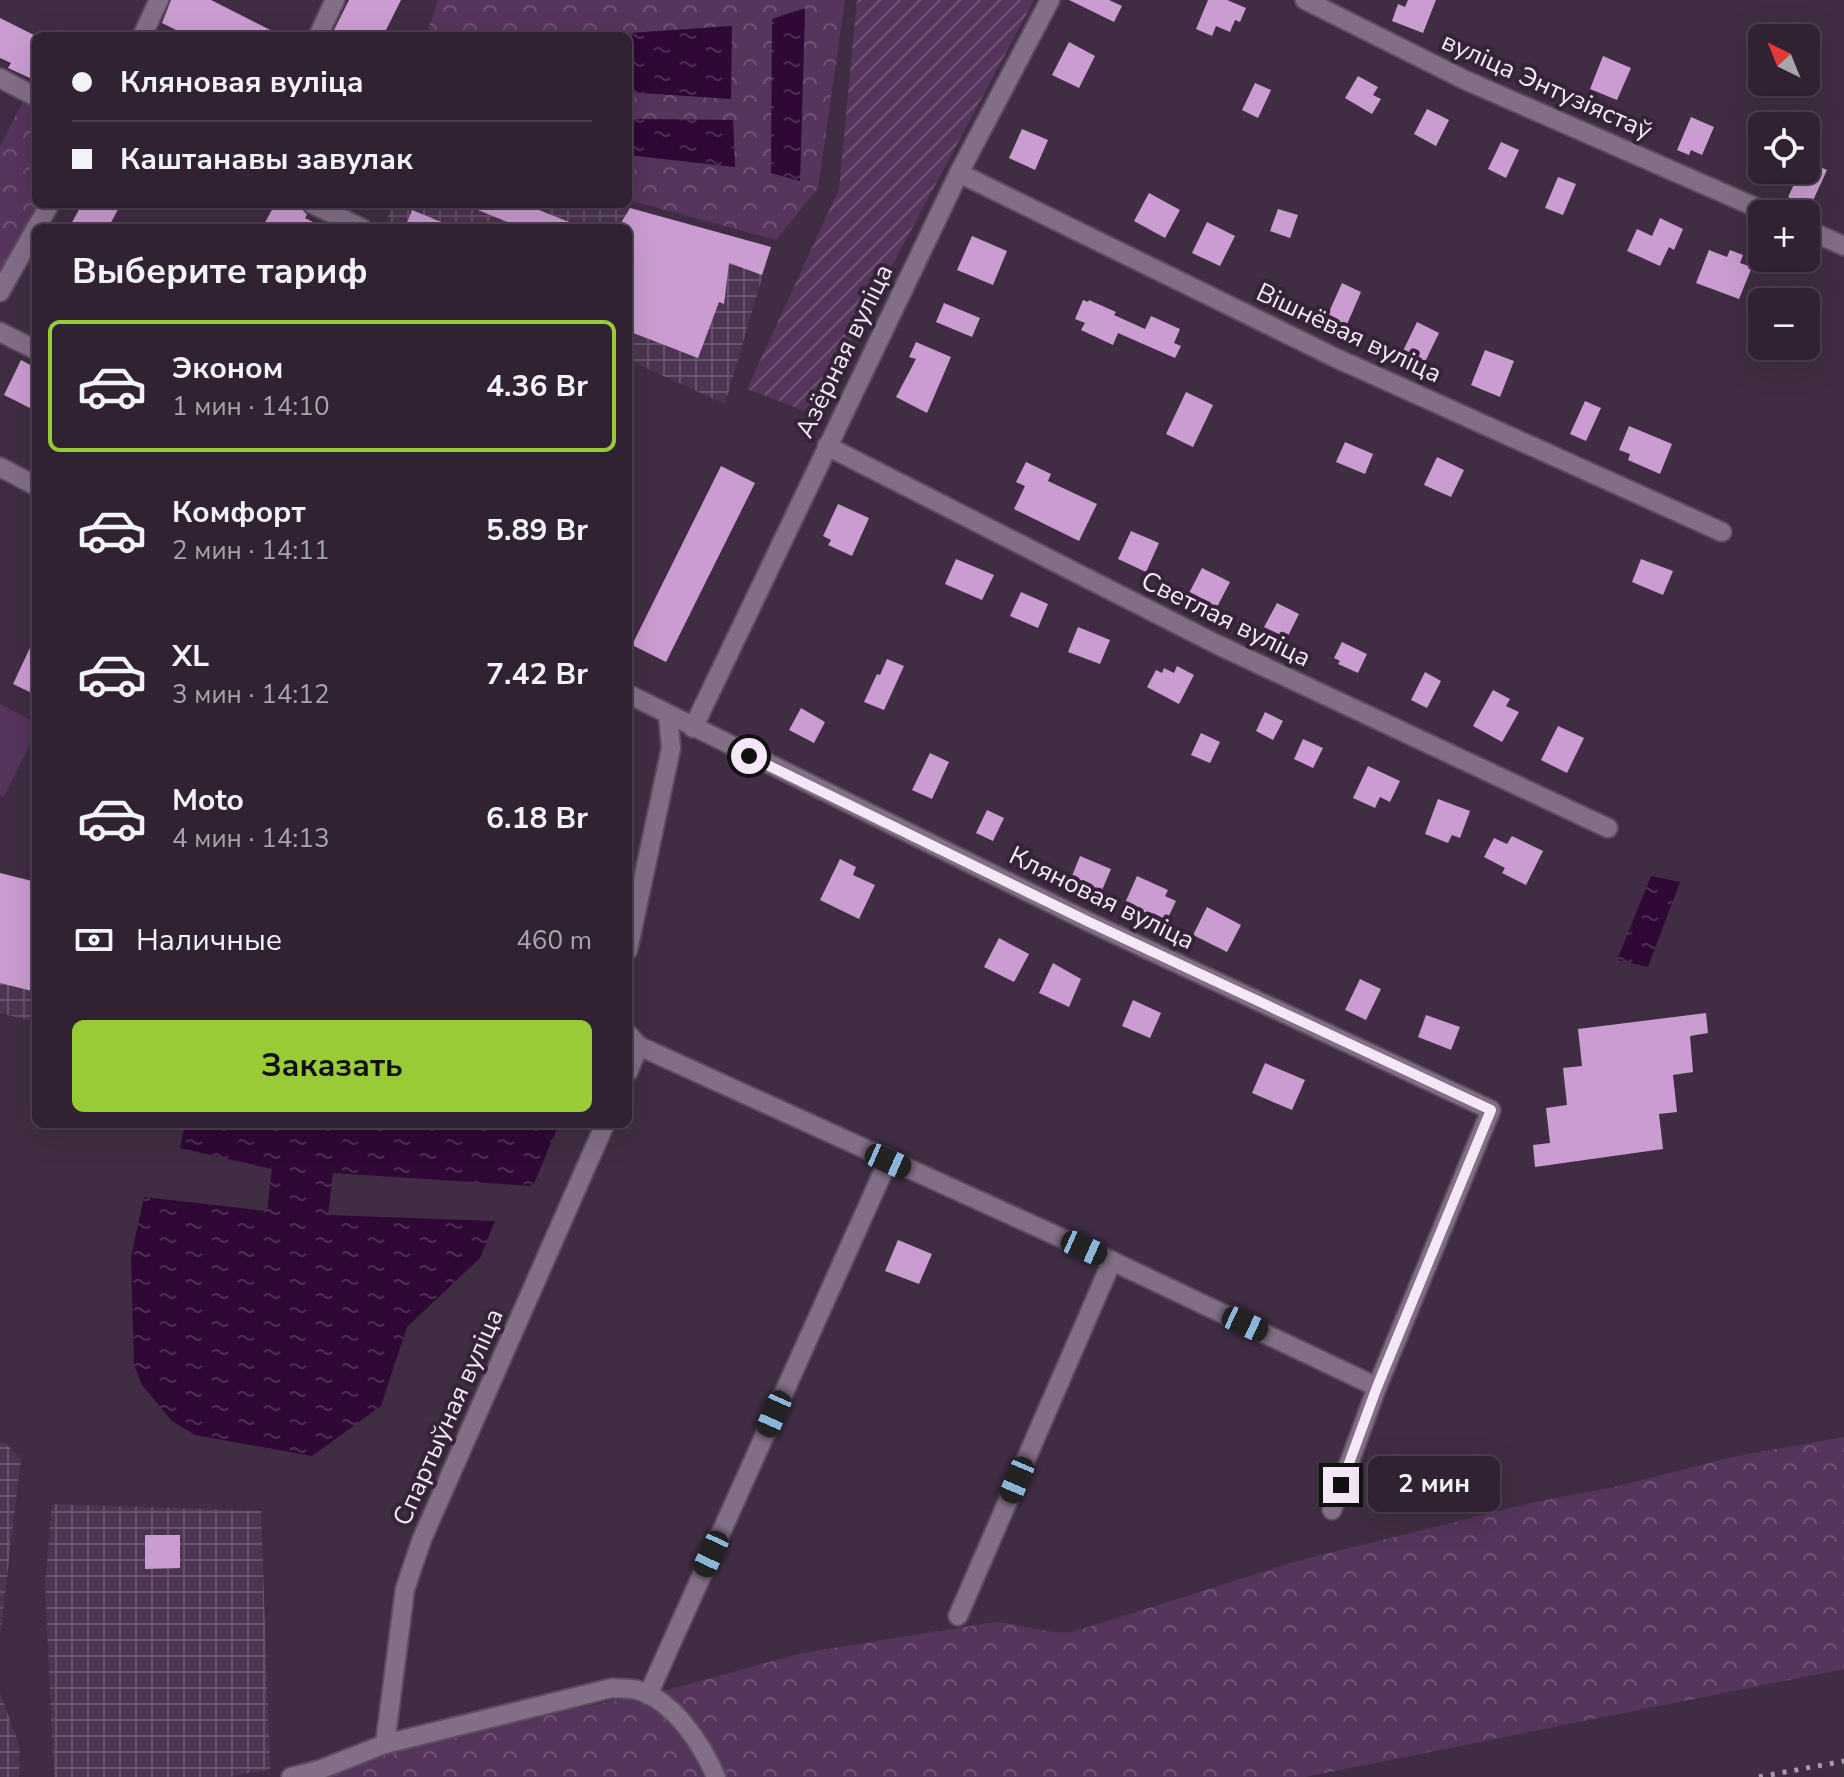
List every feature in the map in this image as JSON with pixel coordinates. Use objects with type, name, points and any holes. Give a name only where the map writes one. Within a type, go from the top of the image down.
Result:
[{"type":"street","points":[[144,32],[159,0]]},
{"type":"street","points":[[320,32],[335,0]]},
{"type":"street","name":"Азёрная вуліца","points":[[693,728],[959,173],[1050,0]]},
{"type":"street","name":"вуліца Энтузіястаў","points":[[1305,0],[1465,80],[1748,204]]},
{"type":"street","points":[[0,78],[32,95]]},
{"type":"street","name":"Вішнёвая вуліца","points":[[959,173],[1336,358],[1722,532]]},
{"type":"street","points":[[320,208],[354,224]]},
{"type":"street","points":[[0,292],[32,235]]},
{"type":"street","points":[[1820,235],[1844,246]]},
{"type":"street","points":[[0,332],[32,348]]},
{"type":"street","name":"Светлая вуліца","points":[[827,446],[1216,644],[1608,828]]},
{"type":"street","points":[[0,467],[32,484]]},
{"type":"street","name":"Кляновая вуліца","points":[[632,696],[1089,922],[1491,1110],[1377,1387]]},
{"type":"street","points":[[632,931],[671,748],[668,715]]},
{"type":"street","points":[[634,1040],[1377,1387],[1332,1510]]},
{"type":"street","name":"Спартыўная вуліца","points":[[385,1744],[405,1589],[418,1552],[603,1128]]},
{"type":"street","points":[[648,1695],[888,1161]]},
{"type":"street","points":[[958,1616],[1112,1261]]},
{"type":"street","points":[[291,1777],[319,1770],[385,1744],[612,1688],[635,1689],[659,1700],[687,1729],[716,1777]]},
{"type":"shaded area","points":[[391,208],[630,208],[771,247],[725,404],[632,362],[632,224],[385,224]]},
{"type":"shaded area","points":[[0,873],[32,881],[32,1021],[0,1013]]},
{"type":"shaded area","points":[[0,1442],[21,1458],[0,1636]]},
{"type":"shaded area","points":[[52,1504],[261,1511],[270,1769],[230,1777],[54,1777],[45,1584]]},
{"type":"shaded area","points":[[0,1693],[20,1747],[19,1777],[0,1777]]},
{"type":"green space","points":[[438,0],[845,0],[818,188],[776,240],[632,201],[632,155],[735,167],[733,120],[632,119],[632,92],[730,99],[731,26],[632,33],[427,32]],"holes":[[[805,9],[800,181],[772,20]]]},
{"type":"green space","points":[[857,0],[1034,0],[813,414],[747,389],[839,189]]},
{"type":"green space","points":[[23,101],[32,106],[32,208],[41,208],[0,280],[0,147]]},
{"type":"green space","points":[[0,704],[32,721],[32,740],[4,797],[0,795]]},
{"type":"green space","points":[[1844,1437],[1844,1669],[1305,1777],[328,1777],[362,1760],[422,1740],[671,1689],[802,1653],[995,1622],[1053,1632],[1073,1632],[1294,1562],[1737,1456]]},
{"type":"water","points":[[805,8],[800,181],[771,173],[772,19]]},
{"type":"water","points":[[732,26],[731,99],[632,92],[632,33]]},
{"type":"water","points":[[632,119],[733,120],[735,167],[632,155]]},
{"type":"water","points":[[1651,876],[1680,882],[1648,967],[1617,960]]},
{"type":"water","points":[[184,1128],[557,1128],[533,1186],[333,1173],[328,1215],[495,1221],[480,1258],[407,1327],[381,1406],[312,1456],[195,1435],[172,1421],[142,1385],[134,1365],[131,1257],[144,1197],[267,1211],[272,1169],[180,1148]]},
{"type":"building","points":[[171,0],[211,0],[274,32],[180,32],[162,23]]},
{"type":"building","points":[[349,0],[401,0],[385,32],[333,32]]},
{"type":"building","points":[[1069,0],[1109,0],[1122,6],[1114,22]]},
{"type":"building","points":[[1208,0],[1227,0],[1246,8],[1240,22],[1235,20],[1230,32],[1216,26],[1212,36],[1196,29]]},
{"type":"building","points":[[1408,0],[1436,0],[1423,33],[1392,21],[1398,4],[1405,7]]},
{"type":"building","points":[[0,18],[32,34],[30,78],[8,68],[11,63],[0,58]]},
{"type":"building","points":[[1069,42],[1095,56],[1079,88],[1052,75]]},
{"type":"building","points":[[1603,56],[1631,68],[1617,100],[1590,89]]},
{"type":"building","points":[[1358,76],[1378,87],[1373,95],[1381,99],[1372,114],[1345,98]]},
{"type":"building","points":[[1255,83],[1271,90],[1258,118],[1242,110]]},
{"type":"building","points":[[1427,109],[1449,120],[1436,146],[1414,134]]},
{"type":"building","points":[[1691,117],[1714,127],[1702,155],[1691,150],[1689,155],[1677,150]]},
{"type":"building","points":[[1022,129],[1048,140],[1035,170],[1009,158]]},
{"type":"building","points":[[1501,142],[1519,150],[1506,178],[1488,169]]},
{"type":"building","points":[[1820,167],[1827,170],[1813,200],[1788,197],[1794,184],[1820,184]]},
{"type":"building","points":[[1558,177],[1576,184],[1563,215],[1545,208]]},
{"type":"building","points":[[1149,193],[1180,210],[1165,238],[1134,221]]},
{"type":"building","points":[[80,208],[119,208],[110,224],[71,224]]},
{"type":"building","points":[[273,208],[302,208],[307,215],[305,218],[317,224],[264,224]]},
{"type":"building","points":[[473,208],[534,208],[574,224],[512,224]]},
{"type":"building","points":[[630,208],[771,247],[762,275],[729,263],[724,304],[719,302],[698,358],[632,333],[632,224],[620,224]]},
{"type":"building","points":[[1278,209],[1298,215],[1290,238],[1270,231]]},
{"type":"building","points":[[412,210],[446,224],[407,224]]},
{"type":"building","points":[[1660,218],[1683,229],[1674,250],[1669,247],[1660,266],[1627,251],[1637,229],[1652,236]]},
{"type":"building","points":[[1207,222],[1235,236],[1220,266],[1192,253]]},
{"type":"building","points":[[972,236],[1007,251],[993,285],[957,270]]},
{"type":"building","points":[[1709,250],[1727,257],[1730,250],[1743,255],[1740,263],[1748,266],[1750,272],[1739,299],[1696,283]]},
{"type":"building","points":[[1342,283],[1361,292],[1345,329],[1325,321]]},
{"type":"building","points":[[1083,300],[1116,312],[1114,315],[1145,329],[1151,316],[1180,329],[1174,343],[1181,346],[1175,358],[1118,333],[1113,345],[1081,330],[1085,323],[1075,319]]},
{"type":"building","points":[[944,303],[980,318],[972,337],[936,322]]},
{"type":"building","points":[[1417,322],[1439,333],[1424,364],[1402,353]]},
{"type":"building","points":[[916,342],[951,357],[927,413],[896,397],[916,359],[909,357]]},
{"type":"building","points":[[1485,350],[1514,361],[1500,397],[1471,385]]},
{"type":"building","points":[[21,360],[32,366],[32,409],[4,395]]},
{"type":"building","points":[[1186,392],[1213,405],[1193,447],[1166,434]]},
{"type":"building","points":[[1585,401],[1601,408],[1586,441],[1570,434]]},
{"type":"building","points":[[1629,426],[1672,444],[1660,474],[1628,460],[1630,454],[1619,450]]},
{"type":"building","points":[[1345,442],[1373,454],[1365,474],[1336,462]]},
{"type":"building","points":[[1437,457],[1464,470],[1451,497],[1424,485]]},
{"type":"building","points":[[1026,462],[1051,474],[1048,481],[1097,504],[1079,541],[1014,509],[1025,486],[1016,482]]},
{"type":"building","points":[[721,466],[755,483],[666,662],[632,645]]},
{"type":"building","points":[[838,504],[869,518],[852,556],[828,545],[831,540],[823,536]]},
{"type":"building","points":[[1131,531],[1159,543],[1146,572],[1118,559]]},
{"type":"building","points":[[956,559],[994,575],[982,600],[945,584]]},
{"type":"building","points":[[1641,559],[1673,571],[1663,595],[1632,582]]},
{"type":"building","points":[[1202,568],[1230,582],[1217,607],[1189,593]]},
{"type":"building","points":[[1021,592],[1048,604],[1038,628],[1010,616]]},
{"type":"building","points":[[1277,603],[1299,614],[1287,638],[1264,627]]},
{"type":"building","points":[[1078,627],[1110,640],[1100,664],[1068,652]]},
{"type":"building","points":[[1342,642],[1367,654],[1358,673],[1338,664],[1340,661],[1334,658]]},
{"type":"building","points":[[32,644],[32,693],[13,684]]},
{"type":"building","points":[[887,659],[904,666],[884,710],[864,702]]},
{"type":"building","points":[[1177,666],[1194,675],[1179,704],[1147,687],[1156,670],[1162,673],[1164,668],[1174,673]]},
{"type":"building","points":[[1425,672],[1441,681],[1427,708],[1411,700]]},
{"type":"building","points":[[1493,690],[1510,699],[1506,706],[1519,712],[1502,742],[1473,726]]},
{"type":"building","points":[[801,708],[825,722],[814,743],[789,730]]},
{"type":"building","points":[[1265,712],[1283,721],[1273,740],[1256,731]]},
{"type":"building","points":[[1558,726],[1584,738],[1567,773],[1541,760]]},
{"type":"building","points":[[1201,733],[1220,742],[1210,763],[1191,755]]},
{"type":"building","points":[[1303,739],[1323,748],[1313,768],[1294,759]]},
{"type":"building","points":[[930,753],[949,762],[932,799],[912,790]]},
{"type":"building","points":[[1368,766],[1400,781],[1390,802],[1380,797],[1375,808],[1353,798]]},
{"type":"building","points":[[1438,799],[1470,811],[1460,838],[1452,835],[1448,843],[1425,834]]},
{"type":"building","points":[[987,810],[1004,818],[993,841],[976,833]]},
{"type":"building","points":[[1512,836],[1543,851],[1526,885],[1502,873],[1505,868],[1484,857],[1494,838],[1507,844]]},
{"type":"building","points":[[1080,856],[1111,869],[1100,895],[1070,881]]},
{"type":"building","points":[[840,859],[856,867],[853,875],[875,885],[859,919],[820,900]]},
{"type":"building","points":[[0,873],[32,881],[32,991],[0,983]]},
{"type":"building","points":[[1137,876],[1168,890],[1165,896],[1176,901],[1167,920],[1125,903]]},
{"type":"building","points":[[1207,907],[1241,925],[1227,952],[1193,935]]},
{"type":"building","points":[[999,938],[1029,954],[1014,982],[984,967]]},
{"type":"building","points":[[1053,963],[1081,979],[1069,1007],[1039,993]]},
{"type":"building","points":[[1360,979],[1381,989],[1366,1020],[1345,1010]]},
{"type":"building","points":[[1133,1000],[1161,1013],[1150,1038],[1122,1026]]},
{"type":"building","points":[[1706,1013],[1708,1033],[1690,1036],[1693,1072],[1673,1075],[1677,1112],[1659,1114],[1663,1149],[1535,1167],[1533,1145],[1550,1143],[1546,1108],[1567,1105],[1563,1068],[1582,1066],[1578,1029]]},
{"type":"building","points":[[1426,1015],[1460,1027],[1451,1050],[1418,1037]]},
{"type":"building","points":[[1265,1063],[1305,1080],[1292,1110],[1252,1093]]},
{"type":"building","points":[[898,1240],[932,1254],[919,1284],[885,1271]]},
{"type":"building","points":[[145,1535],[180,1535],[180,1568],[145,1569]]},
{"type":"railway","points":[[1759,1777],[1844,1761]]},
{"type":"route","points":[[749,756],[1089,922],[1491,1110],[1377,1387],[1341,1485]]}]
